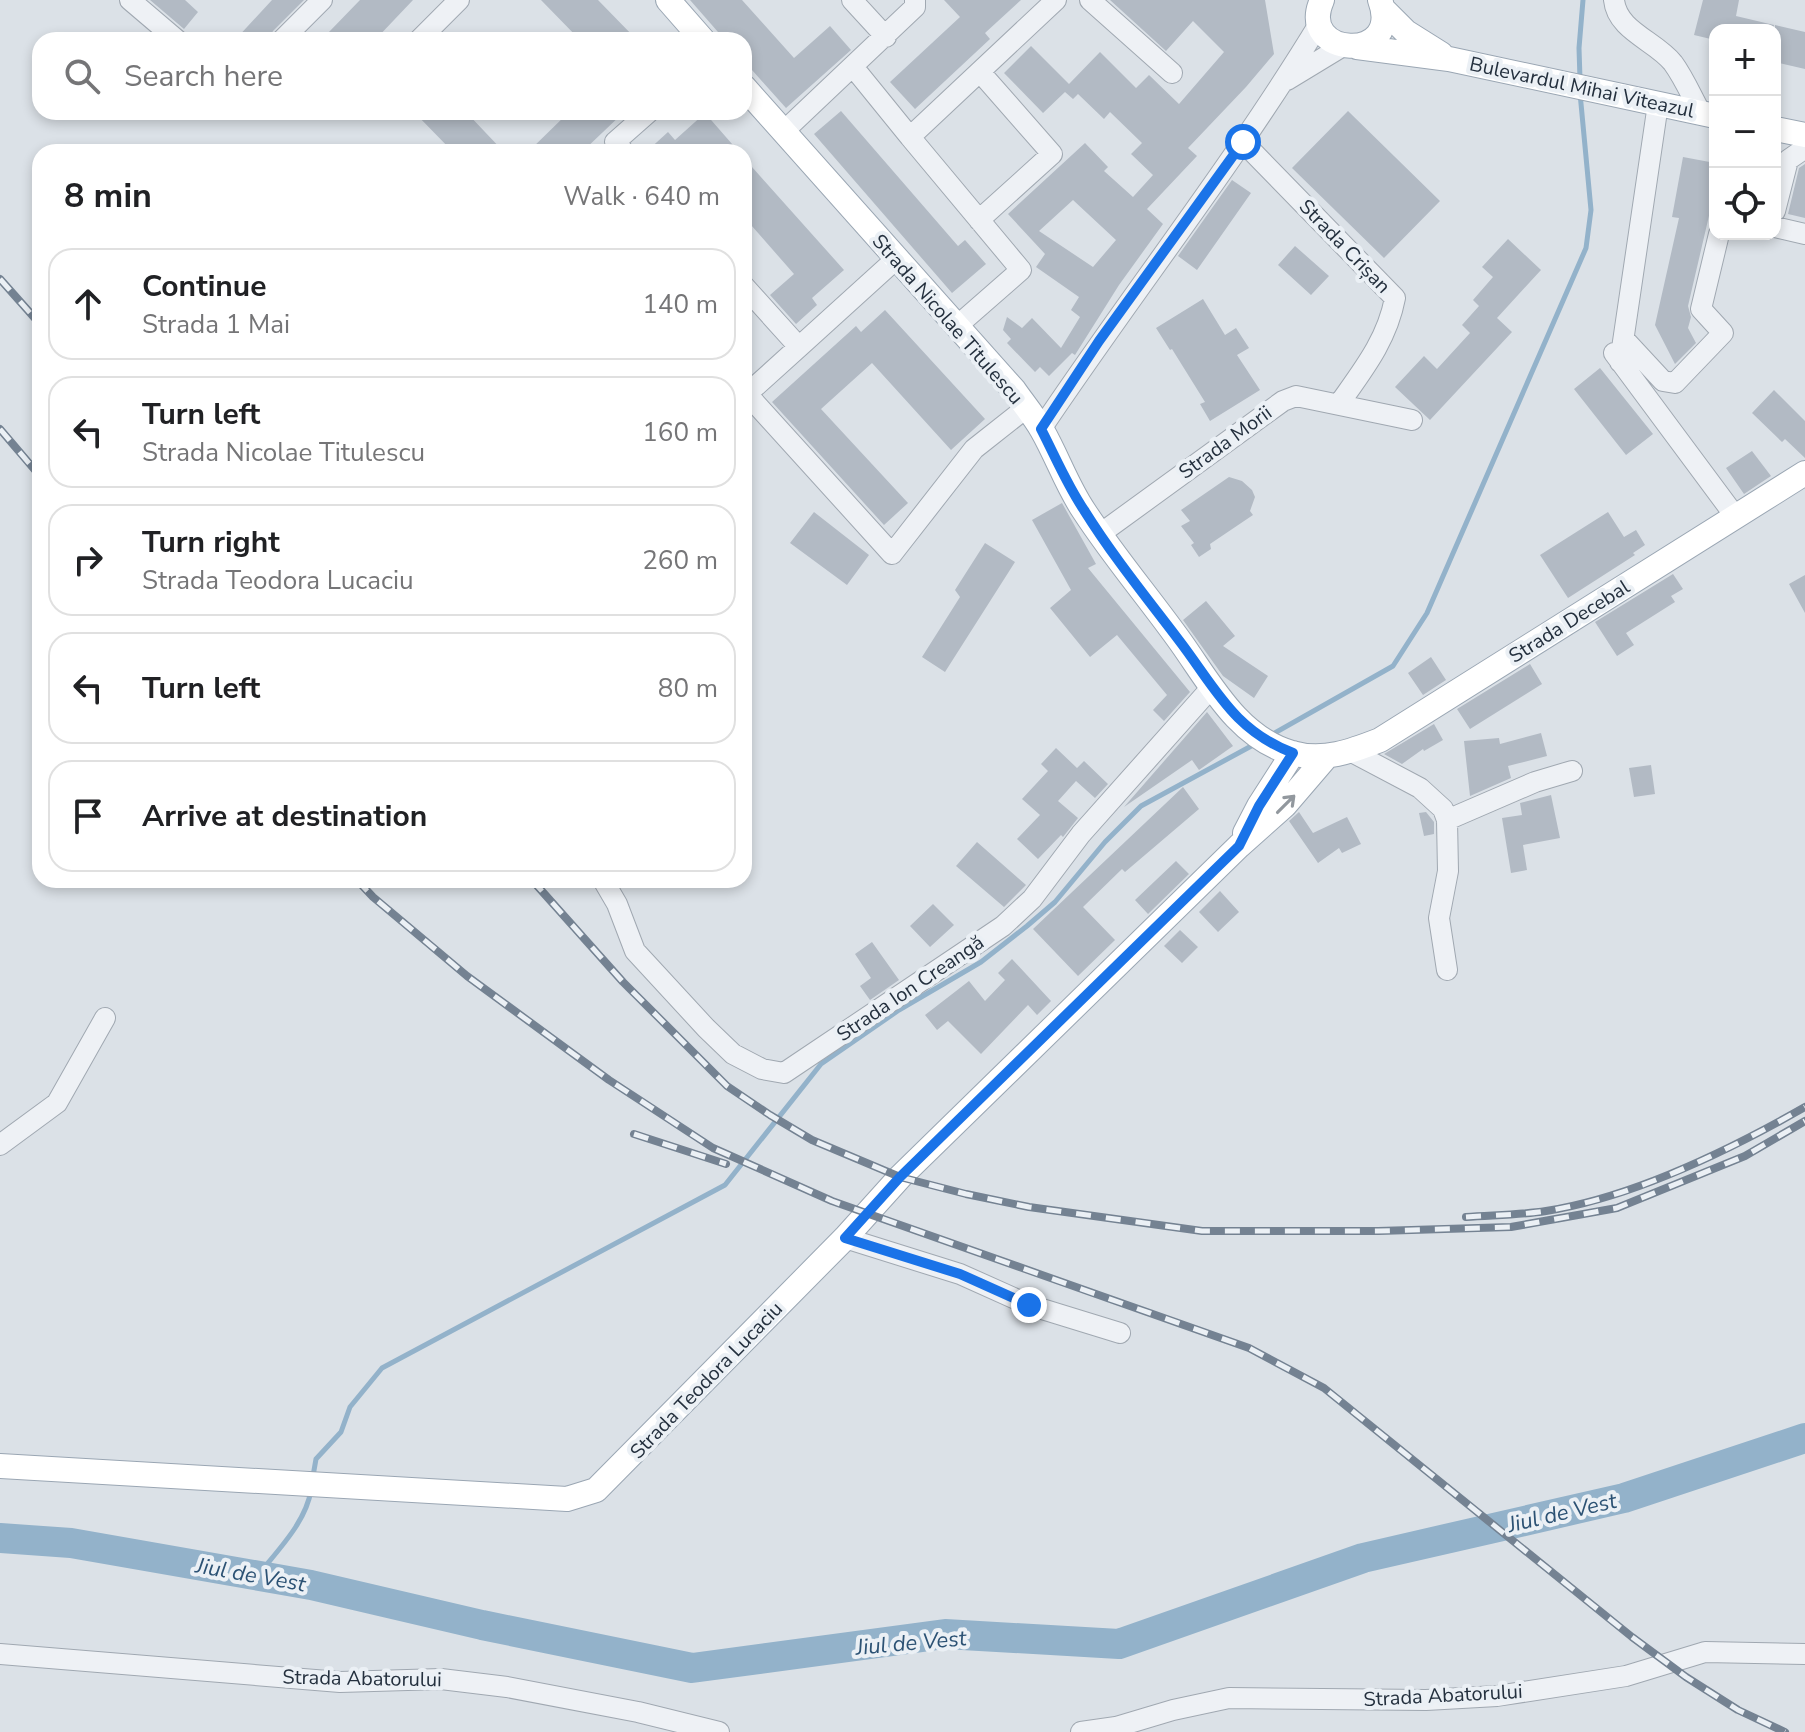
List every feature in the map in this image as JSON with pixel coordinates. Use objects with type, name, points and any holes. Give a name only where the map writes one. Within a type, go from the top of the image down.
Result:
[{"type":"main road","points":[[668,0],[696,32]]},
{"type":"main road","points":[[1319,7],[1332,42],[1350,47],[1375,37],[1383,19],[1382,4]]},
{"type":"main road","name":"Bulevardul Mihai Viteazul","points":[[1382,4],[1406,32],[1449,59]]},
{"type":"main road","name":"Bulevardul Mihai Viteazul","points":[[1350,47],[1449,59],[1708,115]]},
{"type":"main road","name":"Strada Nicolae Titulescu","points":[[752,96],[1026,408],[1041,429],[1082,508],[1211,688],[1262,739],[1293,753],[1339,754]]},
{"type":"main road","points":[[1781,131],[1805,138]]},
{"type":"main road","name":"Strada Decebal","points":[[1339,754],[1398,729],[1805,473]]},
{"type":"main road","name":"Strada Teodora Lucaciu","points":[[1239,846],[1259,806],[1293,753]]},
{"type":"main road","name":"Strada Teodora Lucaciu","points":[[0,1466],[567,1499],[596,1490],[845,1238],[900,1177],[1239,846],[1339,754]]},
{"type":"street","points":[[130,0],[168,32]]},
{"type":"street","points":[[290,32],[322,0]]},
{"type":"street","points":[[427,32],[459,0]]},
{"type":"street","points":[[852,0],[886,37]]},
{"type":"street","points":[[783,132],[886,37],[915,7],[915,0]]},
{"type":"street","points":[[910,137],[1056,0]]},
{"type":"street","points":[[1090,0],[1172,73]]},
{"type":"street","points":[[1614,0],[1615,10],[1633,31],[1672,61],[1708,115]]},
{"type":"street","points":[[1041,429],[1099,341],[1284,82],[1319,7]]},
{"type":"street","points":[[1284,82],[1350,47]]},
{"type":"street","points":[[854,68],[1021,270],[957,326]]},
{"type":"street","points":[[979,220],[1052,154],[980,72]]},
{"type":"street","points":[[1658,104],[1619,352],[1735,516]]},
{"type":"street","points":[[617,144],[615,142],[640,120]]},
{"type":"street","points":[[1781,187],[1788,160],[1801,151],[1805,138]]},
{"type":"street","name":"Strada Crișan","points":[[1243,142],[1395,298],[1391,322],[1375,353],[1339,404]]},
{"type":"street","points":[[1781,228],[1805,234]]},
{"type":"street","points":[[1619,352],[1663,381],[1675,383],[1723,333],[1701,309],[1718,240]]},
{"type":"street","points":[[752,389],[896,259]]},
{"type":"street","points":[[752,295],[799,347]]},
{"type":"street","name":"Strada Morii","points":[[1100,534],[1283,401],[1296,396],[1412,420]]},
{"type":"street","points":[[752,400],[892,554],[974,449],[1026,408]]},
{"type":"street","name":"Strada Ion Creangă","points":[[608,888],[635,951],[706,1028],[733,1054],[762,1069],[784,1073],[1013,917],[1032,899],[1081,834],[1211,688]]},
{"type":"street","points":[[1339,754],[1420,788],[1443,809],[1447,820],[1448,879],[1439,918],[1447,970]]},
{"type":"street","points":[[1447,820],[1535,782],[1572,771]]},
{"type":"street","points":[[0,1145],[57,1103],[105,1018]]},
{"type":"street","points":[[845,1238],[960,1274],[1029,1305],[1120,1333]]},
{"type":"street","name":"Strada Abatorului","points":[[1081,1732],[1116,1727],[1229,1698],[1426,1700],[1497,1696],[1626,1676],[1705,1652],[1805,1654]]},
{"type":"street","name":"Strada Abatorului","points":[[0,1654],[340,1682],[454,1681],[507,1687],[638,1712],[719,1732]]},
{"type":"building","points":[[150,0],[185,0],[198,12],[184,29]]},
{"type":"building","points":[[272,0],[304,0],[272,32],[242,32]]},
{"type":"building","points":[[360,0],[413,0],[383,32],[329,32]]},
{"type":"building","points":[[541,0],[598,0],[629,32],[572,32]]},
{"type":"building","points":[[690,0],[742,0],[794,58],[830,26],[851,50],[786,108],[752,70],[752,32],[718,32]]},
{"type":"building","points":[[944,0],[1021,0],[985,33],[990,39],[915,109],[890,82],[960,17]]},
{"type":"building","points":[[1110,0],[1265,0],[1274,54],[1188,148],[1197,156],[1147,209],[1163,224],[1119,285],[1075,355],[1072,353],[1049,376],[1040,367],[1035,372],[1007,343],[1011,339],[1003,330],[1007,317],[1022,328],[1032,318],[1061,348],[1080,317],[1071,310],[1079,297],[1036,267],[1045,254],[1008,214],[1085,143],[1108,167],[1104,171],[1133,197],[1153,175],[1131,154],[1142,143],[1110,112],[1104,119],[1078,94],[1073,99],[1065,92],[1043,113],[1004,73],[1031,46],[1069,84],[1100,52],[1136,88],[1149,75],[1179,104],[1224,52],[1193,21],[1166,51]],"holes":[[[1073,200],[1116,240],[1093,267],[1039,231]]]},
{"type":"building","points":[[1703,0],[1739,0],[1736,16],[1770,24],[1709,24],[1709,39],[1694,35]]},
{"type":"building","points":[[1781,26],[1805,32],[1805,69],[1781,63]]},
{"type":"building","points":[[841,111],[958,246],[965,240],[986,264],[952,293],[814,134]]},
{"type":"building","points":[[1348,111],[1440,201],[1384,258],[1292,168]]},
{"type":"building","points":[[422,120],[474,120],[496,144],[445,144]]},
{"type":"building","points":[[561,120],[616,120],[590,144],[536,144]]},
{"type":"building","points":[[697,120],[711,120],[732,144],[655,144],[668,132],[675,140]]},
{"type":"building","points":[[1683,157],[1709,162],[1709,216],[1688,306],[1691,317],[1688,328],[1696,343],[1675,364],[1655,325],[1679,218],[1672,217]]},
{"type":"building","points":[[1805,164],[1805,218],[1788,214],[1799,168]]},
{"type":"building","points":[[752,167],[844,270],[812,298],[817,305],[796,324],[770,295],[794,274],[752,226]]},
{"type":"building","points":[[1232,180],[1251,193],[1197,270],[1178,256]]},
{"type":"building","points":[[1508,239],[1541,270],[1497,318],[1512,332],[1430,420],[1395,387],[1424,356],[1437,369],[1470,333],[1462,325],[1479,306],[1473,300],[1493,277],[1482,267]]},
{"type":"building","points":[[1295,246],[1329,276],[1311,295],[1278,265]]},
{"type":"building","points":[[1203,299],[1225,335],[1236,328],[1249,348],[1237,355],[1260,390],[1210,421],[1200,404],[1205,402],[1156,328]]},
{"type":"building","points":[[885,310],[985,419],[951,450],[872,363],[821,409],[908,503],[884,525],[772,402],[856,326],[861,332]]},
{"type":"building","points":[[1600,368],[1653,434],[1626,455],[1574,389]]},
{"type":"building","points":[[1774,390],[1805,421],[1805,458],[1785,439],[1782,442],[1752,413]]},
{"type":"building","points":[[1752,451],[1771,476],[1744,494],[1726,468]]},
{"type":"building","points":[[1229,477],[1242,481],[1252,490],[1255,497],[1250,511],[1253,515],[1210,544],[1211,549],[1199,557],[1191,545],[1194,543],[1181,526],[1190,521],[1181,510]]},
{"type":"building","points":[[1062,503],[1096,564],[1088,568],[1190,692],[1164,721],[1153,710],[1167,695],[1117,635],[1090,657],[1050,608],[1071,590],[1032,520]]},
{"type":"building","points":[[814,512],[869,555],[847,585],[790,543]]},
{"type":"building","points":[[1608,512],[1624,537],[1636,530],[1645,545],[1633,553],[1635,555],[1568,598],[1540,555]]},
{"type":"building","points":[[985,543],[1015,562],[945,672],[922,657],[960,597],[955,590]]},
{"type":"building","points":[[1673,574],[1683,589],[1671,596],[1675,602],[1626,633],[1634,645],[1617,656],[1595,622]]},
{"type":"building","points":[[1805,575],[1805,613],[1789,584]]},
{"type":"building","points":[[1206,601],[1235,636],[1223,646],[1268,676],[1254,698],[1223,676],[1183,620]]},
{"type":"building","points":[[1431,657],[1446,680],[1423,695],[1408,673]]},
{"type":"building","points":[[1530,664],[1542,684],[1470,729],[1457,709]]},
{"type":"building","points":[[1207,712],[1233,746],[1199,770],[1192,760],[1124,807]]},
{"type":"building","points":[[1434,724],[1443,740],[1402,764],[1384,754]]},
{"type":"building","points":[[1541,733],[1547,756],[1508,766],[1511,778],[1470,796],[1464,741],[1499,738],[1500,744]]},
{"type":"building","points":[[1056,748],[1077,768],[1084,761],[1108,784],[1095,798],[1076,781],[1058,801],[1078,818],[1063,837],[1061,835],[1038,859],[1017,839],[1040,815],[1022,799],[1048,771],[1041,764]]},
{"type":"building","points":[[1651,765],[1655,794],[1634,797],[1629,768]]},
{"type":"building","points":[[1183,787],[1199,809],[1125,872],[1122,869],[1083,907],[1115,940],[1078,976],[1033,929]]},
{"type":"building","points":[[1551,795],[1560,838],[1523,845],[1527,870],[1511,873],[1502,818],[1522,815],[1520,803]]},
{"type":"building","points":[[1299,812],[1313,833],[1347,817],[1361,844],[1342,853],[1339,848],[1318,863],[1289,821]]},
{"type":"building","points":[[1426,812],[1434,822],[1434,834],[1424,836],[1419,813]]},
{"type":"building","points":[[977,842],[1026,885],[1004,907],[956,866]]},
{"type":"building","points":[[1176,861],[1189,874],[1148,914],[1135,900]]},
{"type":"building","points":[[1220,891],[1239,912],[1218,932],[1199,912]]},
{"type":"building","points":[[933,904],[954,925],[930,947],[910,926]]},
{"type":"building","points":[[1180,930],[1198,947],[1182,963],[1164,946]]},
{"type":"building","points":[[872,942],[899,980],[870,1000],[860,986],[871,978],[855,954]]},
{"type":"building","points":[[1012,959],[1051,1001],[1037,1015],[1028,1005],[981,1054],[948,1021],[937,1030],[925,1015],[969,981],[985,1001],[1005,980],[998,973]]},
{"type":"waterway","points":[[1580,79],[1583,0]]},
{"type":"waterway","points":[[1271,735],[1393,666],[1427,613],[1586,248],[1591,210],[1580,93]]},
{"type":"waterway","points":[[313,1476],[316,1459],[341,1432],[350,1407],[382,1368],[725,1185],[821,1064],[899,1010],[981,962],[1027,926],[1055,902],[1105,842],[1141,806],[1255,744]]},
{"type":"waterway","name":"Jiul de Vest","points":[[0,1538],[71,1543],[311,1585],[482,1625],[692,1668],[945,1634],[1119,1644],[1363,1558],[1624,1498],[1805,1438]]},
{"type":"waterway","points":[[258,1575],[297,1524],[311,1490]]},
{"type":"railway","points":[[0,279],[32,315]]},
{"type":"railway","points":[[0,429],[32,467]]},
{"type":"railway","points":[[365,888],[467,976],[609,1080],[713,1148],[832,1201],[1249,1348],[1324,1388],[1632,1637],[1738,1710],[1785,1732]]},
{"type":"railway","points":[[539,888],[623,982],[727,1086],[770,1115],[812,1140],[900,1177],[1029,1207],[1202,1231],[1511,1227],[1617,1208],[1745,1156],[1805,1121]]},
{"type":"railway","points":[[1466,1217],[1546,1211],[1613,1195],[1712,1156],[1805,1107]]},
{"type":"railway","points":[[634,1134],[726,1164]]},
{"type":"route","points":[[1029,1305],[960,1274],[845,1238],[900,1177],[1217,870],[1239,846],[1259,806],[1293,753],[1256,735],[1211,688],[1082,508],[1041,429],[1099,341],[1243,142]]}]
